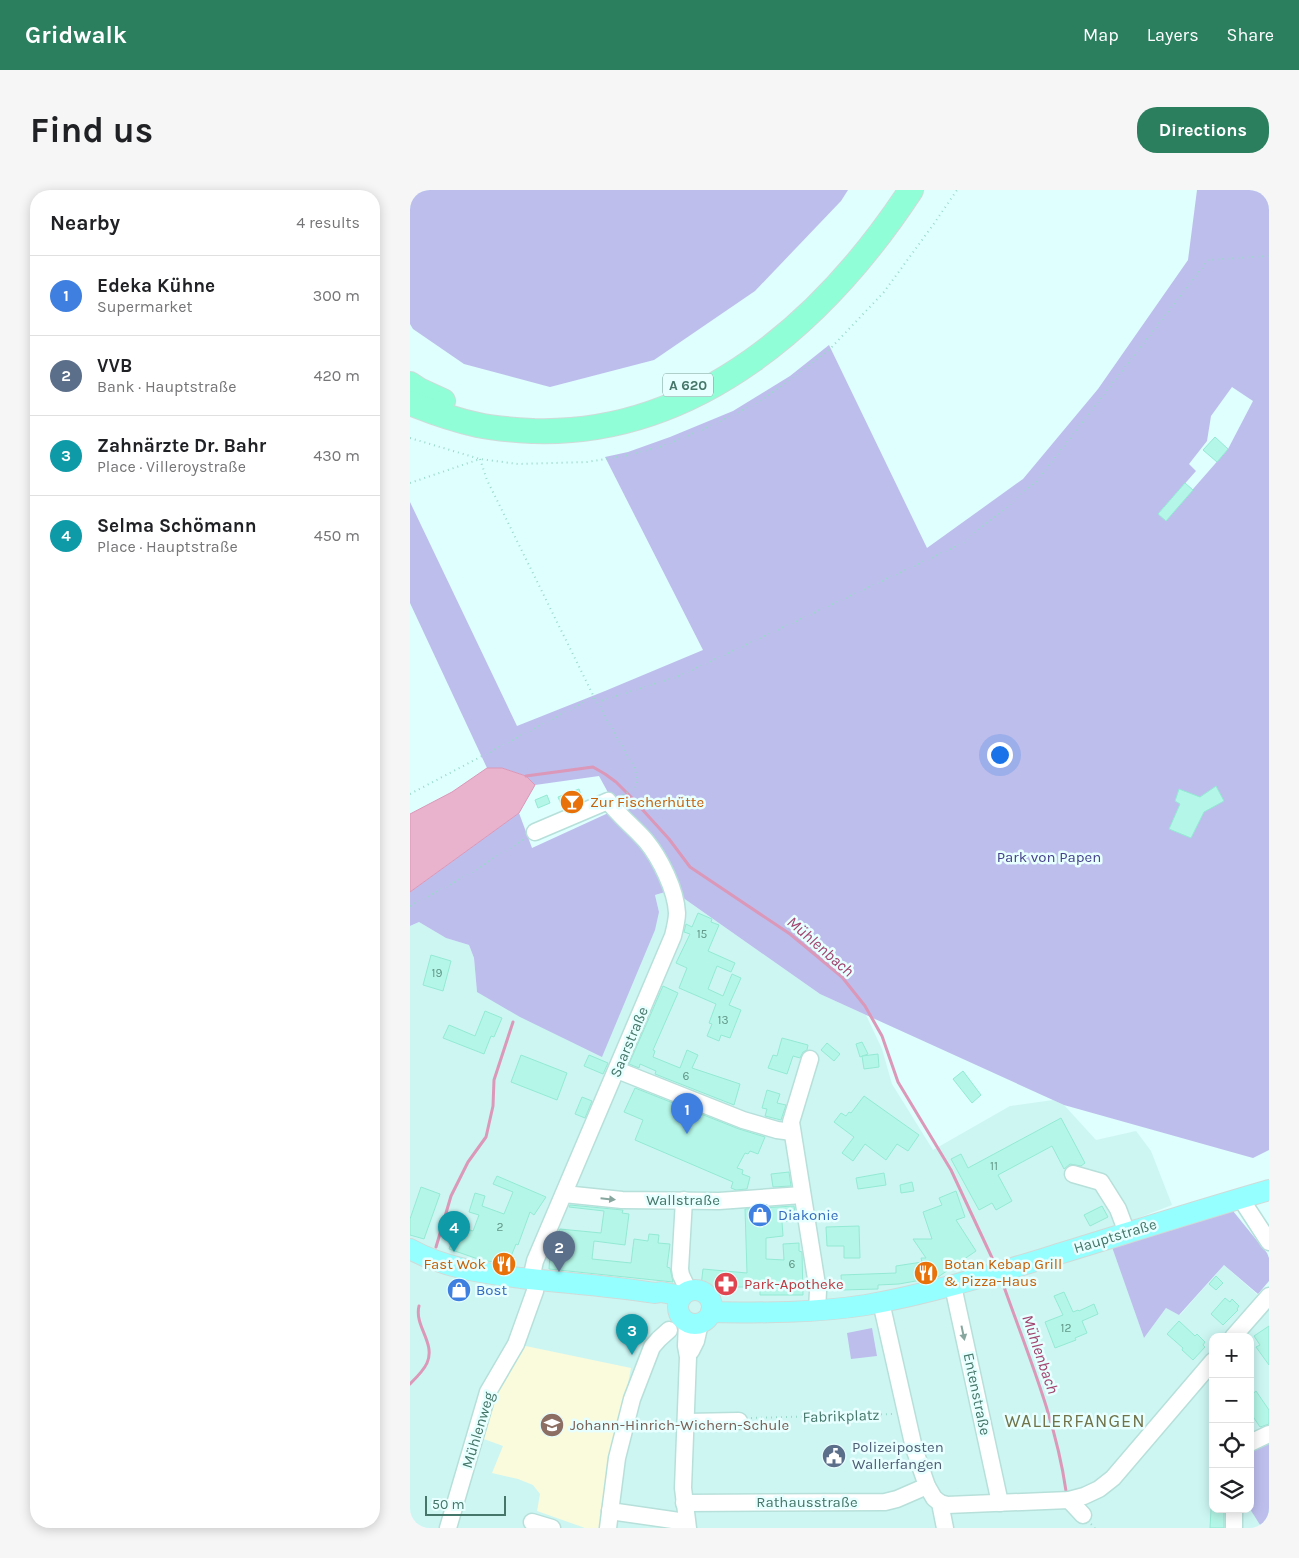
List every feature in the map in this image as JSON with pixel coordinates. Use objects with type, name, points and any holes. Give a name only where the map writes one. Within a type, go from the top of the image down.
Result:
[{"type":"highway","name":"A 620","points":[[410,384],[418,390],[443,401],[482,413],[518,418],[556,419],[600,414],[648,402],[681,389],[720,368],[755,344],[792,313],[824,282],[857,244],[897,190]]},
{"type":"highway","points":[[410,403],[440,415],[480,425],[517,430],[556,431],[602,427],[652,414],[686,400],[726,378],[763,354],[800,322],[832,291],[867,252],[912,190]]},
{"type":"main road","name":"Hauptstraße","points":[[423,1255],[450,1266],[483,1273],[655,1293],[661,1292],[694,1308],[762,1305],[785,1311],[817,1310],[881,1302],[953,1286],[1269,1190]]},
{"type":"street","name":"Saarstraße","points":[[534,1279],[535,1261],[674,936],[677,911],[669,882],[654,853],[608,801],[535,832]]},
{"type":"street","points":[[810,1059],[792,1114],[792,1132],[818,1290],[817,1310]]},
{"type":"street","points":[[617,1070],[743,1120],[777,1130],[792,1132]]},
{"type":"street","points":[[1073,1174],[1101,1182],[1118,1209],[1127,1233]]},
{"type":"street","name":"Wallstraße","points":[[564,1194],[622,1200],[743,1200],[802,1195]]},
{"type":"street","points":[[1241,1198],[1269,1242]]},
{"type":"street","points":[[610,1511],[687,1525],[684,1503],[688,1358],[686,1346],[694,1308],[680,1269],[684,1200]]},
{"type":"street","name":"Mühlenweg","points":[[448,1528],[488,1392],[516,1344],[535,1291],[534,1279]]},
{"type":"street","name":"Entenstraße","points":[[953,1286],[1000,1503]]},
{"type":"street","points":[[1237,1333],[1269,1296]]},
{"type":"street","points":[[881,1302],[916,1455],[927,1486],[934,1498],[940,1503],[947,1505],[1069,1500],[1084,1496],[1098,1489],[1113,1478],[1209,1366]]},
{"type":"street","points":[[608,1528],[617,1458],[632,1399],[652,1347],[669,1330]]},
{"type":"street","points":[[686,1422],[739,1421]]},
{"type":"street","points":[[1254,1441],[1269,1434]]},
{"type":"street","name":"Rathausstraße","points":[[684,1503],[885,1502],[927,1486]]},
{"type":"street","points":[[1069,1500],[1083,1515]]},
{"type":"street","points":[[940,1503],[945,1528]]},
{"type":"street","points":[[1234,1513],[1234,1528]]},
{"type":"street","points":[[532,1522],[550,1528]]},
{"type":"path","points":[[597,702],[679,676],[963,544],[1036,482],[1208,260],[1269,256]]},
{"type":"path","points":[[410,438],[480,459]]},
{"type":"path","points":[[480,459],[487,480],[594,697],[635,769],[637,779],[635,788],[618,797]]},
{"type":"path","points":[[410,483],[480,459]]},
{"type":"path","points":[[410,794],[594,697]]},
{"type":"path","points":[[410,906],[464,877],[535,832]]},
{"type":"path","name":"Fabrikplatz","points":[[739,1421],[749,1418],[888,1415],[906,1412]]},
{"type":"shaded area","points":[[487,768],[502,768],[526,776],[535,785],[519,813],[410,892],[410,814],[452,792]]},
{"type":"shaded area","points":[[672,890],[820,994],[866,1015],[882,1049],[892,1084],[933,1150],[1010,1106],[1053,1100],[1064,1105],[1096,1140],[1136,1131],[1151,1151],[1172,1205],[1107,1230],[1144,1338],[1166,1308],[1180,1315],[1224,1265],[1269,1303],[1269,1528],[410,1528],[410,926],[419,922],[446,938],[469,945],[474,958],[477,992],[659,912],[655,895]]},
{"type":"shaded area","name":"Johann-Hinrich-Wichern-Schule","points":[[521,1345],[631,1368],[600,1528],[585,1528],[537,1511],[540,1494],[533,1485],[518,1479],[492,1473],[503,1446],[481,1438],[488,1412]]},
{"type":"green space","points":[[410,190],[848,190],[841,201],[755,291],[654,360],[550,387],[464,364],[413,329],[410,324]]},
{"type":"green space","name":"Park von Papen","points":[[1197,190],[1269,190],[1269,1150],[1253,1158],[1064,1105],[820,994],[672,890],[655,895],[659,912],[655,930],[602,1057],[520,1017],[477,992],[474,958],[469,945],[446,938],[419,922],[410,926],[410,892],[519,813],[532,848],[617,809],[599,776],[535,785],[526,776],[502,768],[487,768],[410,603],[410,502],[517,726],[703,650],[605,457],[628,452],[670,437],[733,411],[790,376],[829,345],[927,548],[1023,479],[1098,389],[1188,260]],"holes":[[[1232,387],[1253,401],[1228,449],[1166,520],[1158,514],[1196,471],[1189,464],[1207,441],[1211,416]]]},
{"type":"green space","points":[[1233,1211],[1267,1253],[1269,1258],[1269,1281],[1258,1294],[1224,1265],[1179,1315],[1166,1308],[1144,1338],[1112,1247]]},
{"type":"green space","points":[[872,1328],[877,1356],[851,1359],[847,1333]]},
{"type":"green space","points":[[1269,1440],[1269,1528],[1262,1528],[1253,1513],[1254,1448]]},
{"type":"building","points":[[1215,437],[1228,449],[1217,462],[1203,450]]},
{"type":"building","points":[[1185,483],[1193,490],[1166,521],[1158,514]]},
{"type":"building","points":[[1216,786],[1224,801],[1204,812],[1191,838],[1169,829],[1180,804],[1175,801],[1179,789],[1200,797]]},
{"type":"building","name":"Zur Fischerhütte","points":[[579,789],[583,801],[563,809],[558,797]]},
{"type":"building","points":[[547,795],[550,803],[538,808],[535,800]]},
{"type":"building","points":[[698,913],[712,919],[711,922],[719,925],[708,951],[735,963],[731,972],[717,966],[708,989],[723,996],[732,974],[741,978],[729,1005],[741,1010],[730,1038],[721,1035],[719,1041],[707,1036],[712,1024],[709,1023],[716,1004],[679,988],[687,968],[676,963],[690,934],[684,932],[686,924],[692,927]]},
{"type":"building","points":[[431,955],[451,961],[443,991],[423,985]]},
{"type":"building","points":[[663,986],[678,993],[653,1050],[655,1051],[653,1057],[680,1068],[687,1050],[698,1055],[692,1068],[740,1084],[734,1105],[655,1074],[656,1071],[640,1064],[639,1068],[629,1064]]},
{"type":"building","points":[[485,1011],[502,1018],[494,1037],[491,1036],[484,1054],[443,1038],[449,1025],[475,1036]]},
{"type":"building","points":[[782,1038],[808,1045],[807,1050],[803,1052],[800,1058],[793,1056],[787,1074],[768,1068],[773,1055],[777,1056]]},
{"type":"building","points":[[862,1042],[868,1054],[860,1057],[856,1044]]},
{"type":"building","points":[[827,1043],[840,1054],[834,1061],[821,1050]]},
{"type":"building","points":[[878,1054],[879,1067],[864,1069],[862,1056]]},
{"type":"building","points":[[521,1055],[567,1073],[557,1100],[511,1082]]},
{"type":"building","points":[[589,1055],[608,1063],[603,1074],[584,1066]]},
{"type":"building","points":[[963,1071],[981,1095],[972,1103],[953,1079]]},
{"type":"building","points":[[635,1088],[739,1129],[765,1137],[758,1154],[750,1151],[748,1154],[745,1153],[737,1168],[743,1170],[742,1174],[750,1177],[747,1189],[736,1190],[731,1188],[733,1182],[635,1140],[643,1120],[624,1112]]},
{"type":"building","points":[[767,1090],[780,1094],[777,1103],[786,1105],[781,1120],[765,1116],[767,1109],[762,1108]]},
{"type":"building","points":[[864,1096],[919,1135],[908,1151],[897,1144],[886,1160],[865,1144],[853,1161],[842,1153],[854,1137],[834,1122],[841,1113],[846,1116],[849,1112],[851,1113]]},
{"type":"building","points":[[582,1097],[592,1101],[585,1118],[575,1114]]},
{"type":"building","points":[[1061,1118],[1085,1163],[1081,1166],[1070,1164],[1064,1169],[1052,1146],[998,1175],[1012,1201],[996,1210],[992,1203],[979,1210],[951,1159],[961,1154],[968,1168]]},
{"type":"building","points":[[789,1172],[791,1186],[773,1187],[771,1174]]},
{"type":"building","points":[[884,1173],[886,1185],[858,1189],[856,1178]]},
{"type":"building","points":[[497,1176],[546,1197],[534,1215],[530,1212],[518,1245],[516,1244],[508,1264],[481,1260],[449,1249],[457,1226],[473,1231],[479,1215],[469,1212],[475,1193],[485,1196],[482,1206],[504,1214],[513,1192],[493,1184]]},
{"type":"building","points":[[912,1182],[914,1191],[901,1193],[900,1185]]},
{"type":"building","points":[[421,1187],[440,1194],[424,1239],[410,1235],[410,1219]]},
{"type":"building","points":[[956,1191],[965,1217],[956,1220],[976,1251],[938,1277],[899,1284],[878,1285],[878,1289],[842,1290],[841,1275],[896,1273],[896,1266],[922,1262],[921,1258],[926,1258],[913,1239],[932,1239],[923,1212],[942,1205],[939,1198]]},
{"type":"building","points":[[570,1205],[623,1210],[622,1213],[629,1214],[625,1245],[594,1241],[592,1259],[631,1263],[634,1239],[648,1241],[649,1234],[659,1235],[658,1243],[670,1244],[667,1267],[670,1268],[673,1282],[549,1269],[550,1254],[554,1254],[556,1238],[560,1229],[601,1233],[604,1211],[569,1207]]},
{"type":"building","points":[[794,1206],[796,1220],[782,1222],[783,1236],[766,1238],[766,1259],[784,1260],[783,1244],[799,1243],[799,1251],[802,1252],[803,1295],[760,1295],[760,1287],[701,1286],[703,1269],[747,1273],[745,1209]]},
{"type":"building","points":[[1102,1206],[1108,1217],[1090,1226],[1084,1215]]},
{"type":"building","points":[[859,1226],[860,1258],[844,1258],[844,1246],[827,1246],[826,1227]]},
{"type":"building","points":[[1216,1276],[1223,1283],[1216,1290],[1209,1284]]},
{"type":"building","points":[[1064,1292],[1073,1312],[1094,1304],[1098,1314],[1082,1321],[1087,1333],[1075,1338],[1076,1340],[1055,1348],[1045,1322],[1063,1315],[1054,1296]]},
{"type":"building","points":[[1225,1298],[1230,1302],[1232,1299],[1239,1306],[1238,1310],[1223,1325],[1211,1314]]},
{"type":"building","points":[[1179,1321],[1195,1336],[1197,1334],[1205,1342],[1203,1345],[1205,1347],[1193,1360],[1167,1334]]},
{"type":"building","points":[[1269,1326],[1269,1365],[1256,1347],[1260,1345],[1254,1336]]},
{"type":"building","points":[[1256,1391],[1269,1410],[1269,1424],[1260,1427],[1254,1418],[1254,1393]]},
{"type":"building","points":[[1211,1513],[1224,1513],[1224,1528],[1210,1528]]},
{"type":"waterway","name":"Mühlenbach","points":[[526,776],[593,767],[605,774],[631,797],[669,839],[690,867],[790,934],[842,977],[865,1006],[882,1036],[898,1082],[951,1170],[994,1262]]},
{"type":"waterway","points":[[436,1247],[451,1196],[468,1162],[486,1137],[493,1106],[494,1080],[513,1022]]},
{"type":"waterway","name":"Mühlenbach","points":[[1003,1284],[1048,1412],[1066,1491]]},
{"type":"waterway","points":[[410,1384],[420,1374],[429,1356],[429,1348],[419,1321],[419,1306]]},
{"type":"place","name":"Zur Fischerhütte","points":[[572,802]]},
{"type":"place","name":"Edeka Kühne","points":[[687,1134]]},
{"type":"place","name":"Diakonie","points":[[760,1215]]},
{"type":"place","name":"Selma Schömann","points":[[454,1252]]},
{"type":"place","name":"Fast Wok","points":[[504,1264]]},
{"type":"place","name":"VVB","points":[[559,1272]]},
{"type":"place","name":"Botan Kebap Grill & Pizza-Haus","points":[[926,1273]]},
{"type":"place","name":"Park-Apotheke","points":[[726,1284]]},
{"type":"place","name":"Bost","points":[[459,1290]]},
{"type":"place","name":"Zahnärzte Dr. Bahr","points":[[632,1355]]},
{"type":"place","name":"Johann-Hinrich-Wichern-Schule","points":[[552,1425]]},
{"type":"place","name":"Polizeiposten Wallerfangen","points":[[834,1456]]},
{"type":"district","name":"WALLERFANGEN","points":[[1075,1421]]}]
